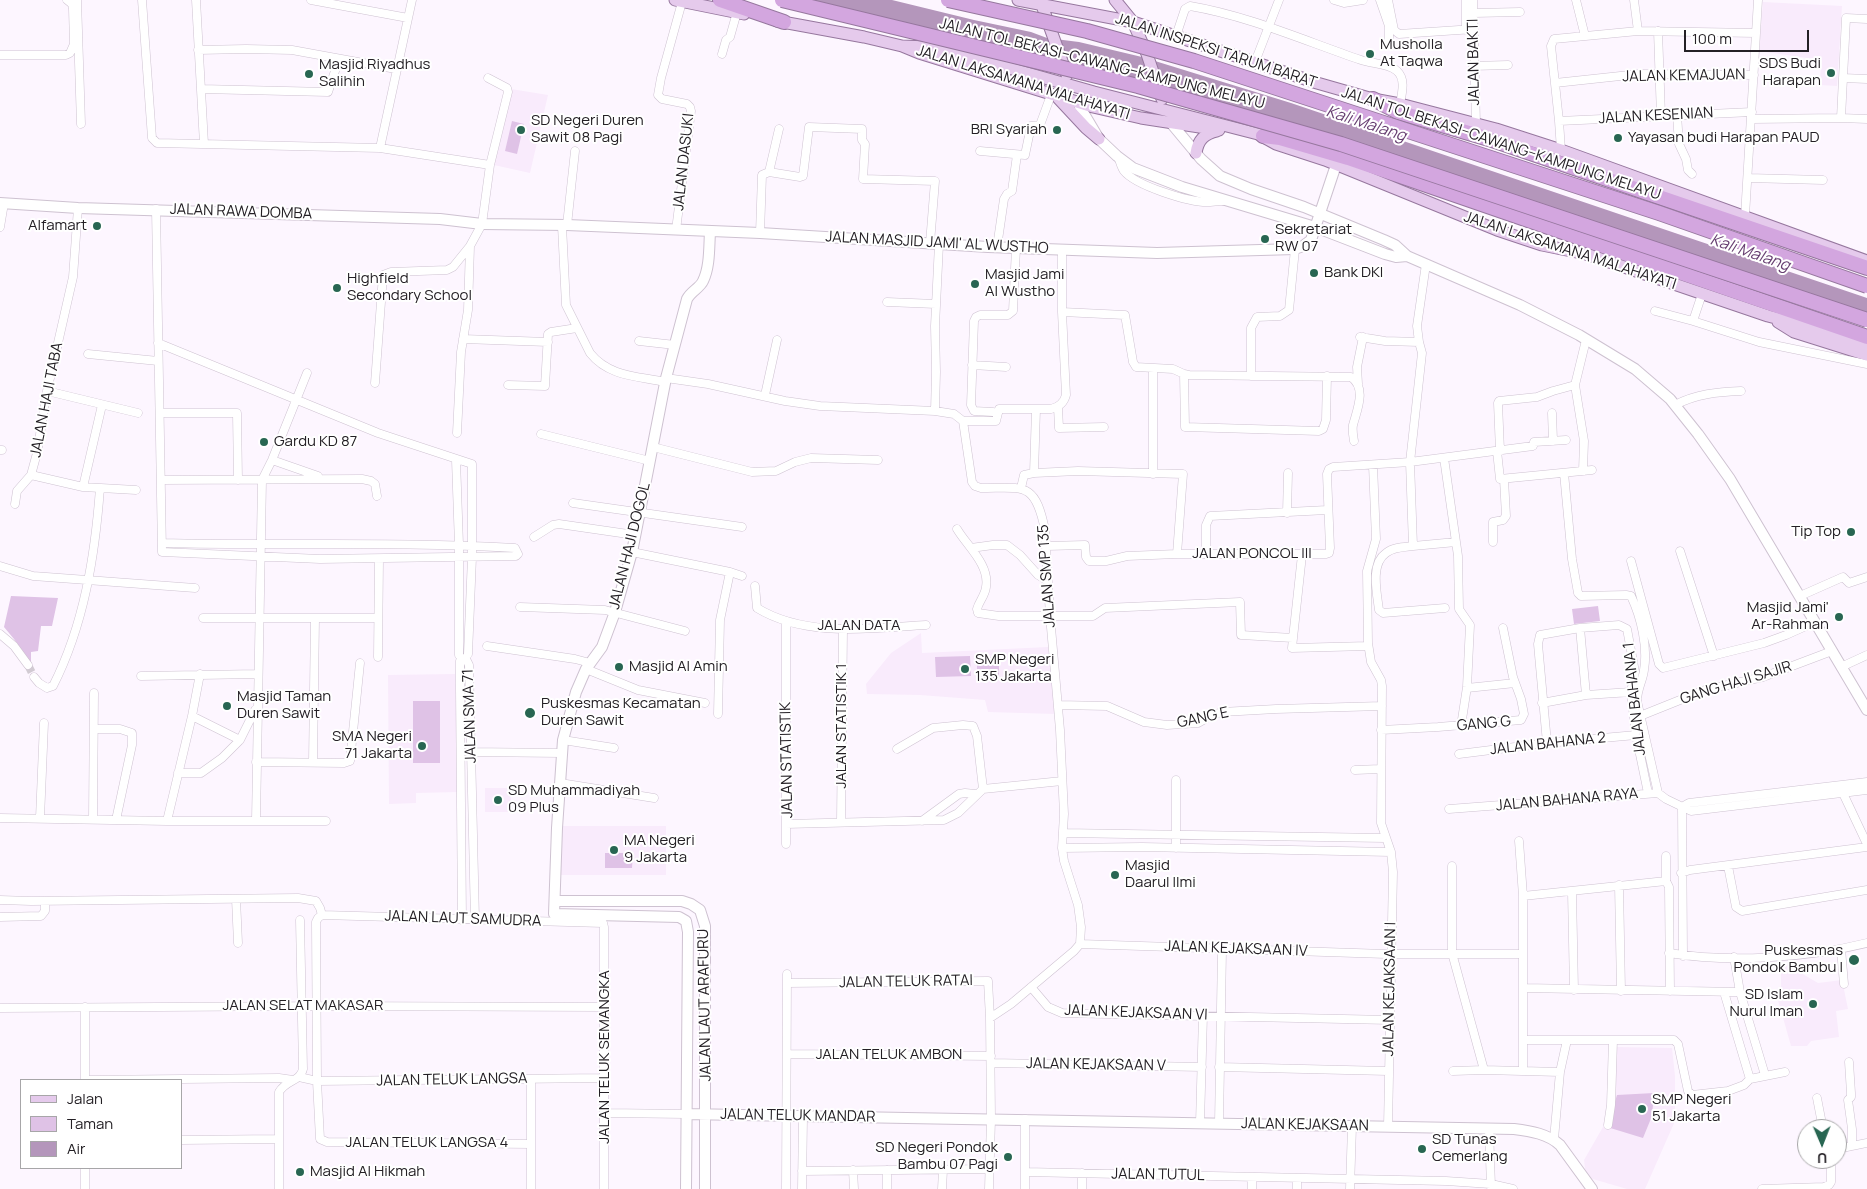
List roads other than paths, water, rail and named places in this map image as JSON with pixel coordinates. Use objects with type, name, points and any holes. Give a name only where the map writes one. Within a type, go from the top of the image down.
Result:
[{"type":"highway","name":"JALAN TOL BEKASI–CAWANG–KAMPUNG MELAYU","points":[[782,0],[1138,86],[1341,144],[1867,320]]},
{"type":"highway","name":"JALAN TOL BEKASI–CAWANG–KAMPUNG MELAYU","points":[[948,0],[1087,31],[1194,60],[1650,210],[1867,286]]},
{"type":"highway","points":[[722,1],[784,22]]},
{"type":"highway","points":[[1372,99],[1398,112],[1483,137],[1867,268]]},
{"type":"highway","points":[[1263,136],[1280,138],[1348,158],[1818,322],[1867,337]]},
{"type":"main road","name":"JALAN INSPEKSI TARUM BARAT","points":[[1018,0],[1040,2],[1133,22],[1317,83],[1372,99],[1400,104],[1476,124],[1561,150],[1867,261]]},
{"type":"main road","points":[[1115,0],[1133,22],[1147,54],[1171,123]]},
{"type":"main road","name":"JALAN LAKSAMANA MALAHAYATI","points":[[678,1],[902,46],[1054,96],[1141,118],[1263,136]]},
{"type":"main road","points":[[1040,2],[1077,102]]},
{"type":"main road","name":"JALAN LAKSAMANA MALAHAYATI","points":[[902,46],[928,47],[1069,80],[1094,92],[1263,136],[1276,144],[1336,164],[1490,227],[1542,245],[1586,254],[1768,316],[1860,344],[1867,344]]},
{"type":"main road","points":[[1054,96],[1099,139]]},
{"type":"main road","points":[[1196,153],[1202,137],[1218,130]]},
{"type":"main road","name":"JALAN LAKSAMANA MALAHAYATI","points":[[1768,316],[1794,332],[1867,355]]},
{"type":"street","points":[[0,55],[66,56],[70,54],[74,44],[73,9],[72,4],[67,0]]},
{"type":"street","points":[[78,0],[81,124]]},
{"type":"street","points":[[142,0],[154,141],[156,143],[380,148],[490,165]]},
{"type":"street","points":[[196,0],[204,144]]},
{"type":"street","points":[[311,0],[408,18]]},
{"type":"street","points":[[380,148],[412,0]]},
{"type":"street","points":[[1256,62],[1279,0]]},
{"type":"street","points":[[1334,0],[1344,4],[1363,0]]},
{"type":"street","points":[[1380,0],[1389,26],[1389,44]]},
{"type":"street","points":[[1388,0],[1394,30],[1400,34],[1470,29],[1466,0]]},
{"type":"street","name":"JALAN BAKTI","points":[[1473,0],[1474,13],[1470,29],[1476,124]]},
{"type":"street","points":[[1576,0],[1585,36]]},
{"type":"street","points":[[1634,0],[1638,31]]},
{"type":"street","points":[[1745,216],[1758,0]]},
{"type":"street","name":"JALAN DASUKI","points":[[676,230],[691,110],[687,104],[662,99],[658,95],[678,1]]},
{"type":"street","points":[[1176,36],[1185,9],[1190,6],[1268,26],[1362,60],[1394,68],[1399,72],[1403,80],[1400,104]]},
{"type":"street","points":[[722,54],[726,40],[730,38],[737,12]]},
{"type":"street","points":[[1474,13],[1520,12]]},
{"type":"street","points":[[1841,118],[1846,18],[1867,19]]},
{"type":"street","points":[[1561,150],[1552,41],[1559,38],[1638,31],[1756,33]]},
{"type":"street","points":[[1658,31],[1661,116]]},
{"type":"street","points":[[198,50],[292,50],[396,69]]},
{"type":"street","points":[[201,89],[328,92],[339,59]]},
{"type":"street","points":[[1473,66],[1508,65]]},
{"type":"street","name":"JALAN KEMAJUAN","points":[[1555,83],[1659,73],[1754,75]]},
{"type":"street","points":[[375,383],[383,275],[391,272],[447,270],[453,267],[470,246],[482,224],[490,165],[508,92],[508,88],[488,78]]},
{"type":"street","points":[[1843,78],[1867,80]]},
{"type":"street","points":[[980,152],[1025,155],[1031,126],[1040,125],[1054,96]]},
{"type":"street","points":[[1077,102],[1099,139],[1133,168],[1148,175],[1225,200],[1315,227],[1385,254],[1407,256]]},
{"type":"street","points":[[1677,115],[1679,144],[1686,159],[1688,170],[1692,174]]},
{"type":"street","name":"JALAN KESENIAN","points":[[1560,121],[1677,115],[1752,115],[1867,120]]},
{"type":"street","points":[[1171,123],[1196,153],[1220,176],[1319,213],[1395,245],[1407,256],[1520,305],[1586,340],[1635,370],[1675,405],[1730,479],[1867,710]]},
{"type":"street","points":[[760,234],[762,175],[769,172],[803,176],[809,127],[862,128],[862,140],[865,144],[862,179],[935,181],[934,243],[936,304],[934,411]]},
{"type":"street","points":[[769,172],[779,129]]},
{"type":"street","points":[[575,151],[564,226],[566,306],[590,353],[610,370],[666,380],[708,384],[765,395],[785,401],[820,406],[934,411],[954,414],[963,421],[996,421],[999,409],[1058,407],[1065,400],[1066,395],[1062,312],[1062,249]]},
{"type":"street","points":[[997,247],[1004,199],[1012,191],[1017,155]]},
{"type":"street","points":[[1251,376],[1251,328],[1257,317],[1280,316],[1289,310],[1295,249],[1311,240],[1336,164]]},
{"type":"street","points":[[1748,178],[1823,180]]},
{"type":"street","points":[[0,227],[2,203]]},
{"type":"street","name":"JALAN RAWA DOMBA","points":[[2,203],[78,208],[440,219],[482,224]]},
{"type":"street","name":"JALAN HAJI TABA","points":[[78,208],[73,277],[47,391],[37,453],[31,475],[83,487],[136,490]]},
{"type":"street","points":[[156,209],[162,552],[320,559],[460,558],[516,556],[518,554],[515,548],[460,545],[162,543]]},
{"type":"street","name":"JALAN MASJID JAMI' AL WUSTHO","points":[[482,224],[676,230],[1016,248],[1157,253],[1295,249]]},
{"type":"street","name":"JALAN HAJI DOGOL","points":[[554,918],[563,740],[571,705],[588,666],[602,646],[615,612],[632,552],[666,380],[687,299],[700,286],[706,274],[710,232]]},
{"type":"street","points":[[457,433],[461,352],[468,310],[470,246]]},
{"type":"street","points":[[993,412],[974,411],[971,408],[974,321],[980,315],[1008,315],[1013,311],[1016,248]]},
{"type":"street","points":[[1413,546],[1410,462],[1422,353],[1417,326],[1426,264]]},
{"type":"street","points":[[1693,320],[1702,294]]},
{"type":"street","points":[[887,302],[936,304]]},
{"type":"street","points":[[1655,311],[1693,320],[1759,342],[1800,352],[1867,364]]},
{"type":"street","points":[[1062,312],[1125,315],[1134,366],[1173,369],[1184,374],[1351,377],[1358,384]]},
{"type":"street","points":[[508,385],[544,386],[548,334],[577,328]]},
{"type":"street","points":[[1354,441],[1353,427],[1360,404],[1358,384],[1361,337],[1410,343],[1419,342]]},
{"type":"street","points":[[463,339],[548,342]]},
{"type":"street","points":[[765,395],[777,340]]},
{"type":"street","points":[[1583,471],[1584,441],[1575,385],[1586,340]]},
{"type":"street","points":[[639,342],[675,345]]},
{"type":"street","points":[[158,343],[378,433],[456,460]]},
{"type":"street","points":[[88,354],[158,361]]},
{"type":"street","points":[[972,365],[1006,366]]},
{"type":"street","points":[[1152,474],[1153,368]]},
{"type":"street","points":[[256,821],[262,480],[307,373]]},
{"type":"street","points":[[1184,374],[1185,427],[1319,431],[1323,428],[1326,420],[1327,376]]},
{"type":"street","points":[[1575,385],[1537,397],[1499,401],[1499,479],[1592,470]]},
{"type":"street","points":[[1675,405],[1687,398],[1699,395],[1741,390]]},
{"type":"street","points":[[47,391],[138,413]]},
{"type":"street","points":[[83,487],[102,405]]},
{"type":"street","points":[[1058,407],[1059,428],[1104,427]]},
{"type":"street","points":[[1034,473],[1036,409]]},
{"type":"street","points":[[160,413],[237,413],[238,480]]},
{"type":"street","points":[[1552,413],[1553,441]]},
{"type":"street","points":[[963,421],[972,482],[975,486],[981,488],[1021,488],[1024,475],[1034,473],[1078,471],[1183,474],[1178,554]]},
{"type":"street","points":[[541,434],[650,461]]},
{"type":"street","points":[[1206,554],[1206,525],[1210,516],[1328,510],[1327,474],[1329,469],[1341,465],[1410,462],[1533,446],[1534,442],[1566,440]]},
{"type":"street","points":[[653,447],[752,472],[767,473],[811,458],[878,460]]},
{"type":"street","points":[[1444,458],[1456,542],[1459,609],[1470,625],[1467,688],[1461,726]]},
{"type":"street","points":[[272,460],[325,479]]},
{"type":"street","name":"JALAN SMA 71","points":[[459,655],[460,545],[456,460],[472,464],[472,557],[468,654]]},
{"type":"street","name":"JALAN KEJAKSAAN I","points":[[1372,465],[1376,539],[1368,571],[1368,646],[1371,662],[1381,680],[1381,823],[1391,852],[1393,872],[1388,1127]]},
{"type":"street","points":[[1564,473],[1572,560],[1578,593],[1580,596],[1587,597],[1631,596],[1637,612],[1644,640],[1644,670],[1637,696],[1658,793]]},
{"type":"street","points":[[1287,513],[1288,474]]},
{"type":"street","points":[[14,504],[17,491],[31,475]]},
{"type":"street","points":[[161,480],[325,479],[371,481],[377,487],[377,496]]},
{"type":"street","points":[[1493,542],[1493,522],[1503,520],[1506,516],[1504,479]]},
{"type":"street","points":[[34,677],[47,688],[53,686],[73,642],[95,541],[100,488]]},
{"type":"street","name":"JALAN SMP 135","points":[[1021,488],[1032,494],[1042,516],[1046,546],[1058,705],[1064,833],[1062,848]]},
{"type":"street","points":[[573,503],[742,527]]},
{"type":"street","name":"JALAN PONCOL III","points":[[1046,546],[1085,545],[1086,557],[1089,561],[1106,561],[1127,556],[1178,554],[1326,554],[1329,553],[1330,548],[1328,510]]},
{"type":"street","points":[[534,537],[559,524],[635,535]]},
{"type":"street","points":[[957,529],[983,569],[987,583],[985,594],[979,604],[979,614],[998,616],[1093,616],[1105,608],[1240,602],[1241,634],[1293,638]]},
{"type":"street","points":[[1444,608],[1384,613],[1379,610],[1376,580],[1380,558],[1396,548],[1456,542]]},
{"type":"street","points":[[215,544],[216,555]]},
{"type":"street","points":[[971,548],[1007,545],[1020,555],[1038,575],[1048,581]]},
{"type":"street","points":[[1680,551],[1714,656]]},
{"type":"street","points":[[632,552],[742,576]]},
{"type":"street","points":[[1302,555],[1292,648],[1368,646]]},
{"type":"street","points":[[378,559],[378,657]]},
{"type":"street","points":[[1631,562],[1659,664],[1662,668],[1764,643],[1815,622]]},
{"type":"street","points":[[0,566],[33,576],[195,588]]},
{"type":"street","points":[[718,714],[720,620],[730,572]]},
{"type":"street","points":[[1800,596],[1843,577],[1849,583],[1867,577]]},
{"type":"street","name":"JALAN DATA","points":[[755,586],[757,608],[786,621],[843,629],[926,626]]},
{"type":"street","points":[[520,607],[589,608],[615,612],[685,631]]},
{"type":"street","points":[[203,618],[378,618]]},
{"type":"street","points":[[313,762],[315,618]]},
{"type":"street","name":"JALAN STATISTIK","points":[[786,621],[786,824],[944,820],[968,804],[983,789],[1062,781]]},
{"type":"street","name":"JALAN BAHANA 1","points":[[1542,703],[1538,638],[1545,632],[1580,628],[1619,625],[1627,629],[1635,672],[1631,692],[1636,735],[1648,793]]},
{"type":"street","name":"GANG G","points":[[1381,730],[1461,726],[1521,720],[1524,714],[1503,628]]},
{"type":"street","points":[[1580,628],[1586,695]]},
{"type":"street","name":"JALAN STATISTIK 1","points":[[841,822],[843,629]]},
{"type":"street","points":[[0,634],[14,646],[28,665]]},
{"type":"street","points":[[486,646],[569,658],[638,690],[705,702]]},
{"type":"street","name":"GANG HAJI SAJIR","points":[[1640,716],[1705,690],[1770,674],[1832,651]]},
{"type":"street","points":[[1840,667],[1867,656]]},
{"type":"street","name":"JALAN SMA 71","points":[[462,920],[460,668],[462,658],[466,659],[469,665],[475,920]]},
{"type":"street","points":[[256,762],[344,763],[350,761],[360,663]]},
{"type":"street","points":[[167,821],[200,674]]},
{"type":"street","points":[[141,676],[258,674]]},
{"type":"street","points":[[1467,688],[1515,683]]},
{"type":"street","points":[[1547,743],[1542,703],[1586,695],[1631,692]]},
{"type":"street","points":[[93,819],[94,693]]},
{"type":"street","points":[[178,773],[195,774],[206,770],[222,758],[240,740],[257,705]]},
{"type":"street","name":"GANG E","points":[[1058,705],[1107,706],[1144,722],[1167,725],[1198,722],[1222,712],[1382,706]]},
{"type":"street","points":[[192,716],[240,740]]},
{"type":"street","points":[[40,818],[44,722]]},
{"type":"street","points":[[897,749],[933,728],[969,724],[973,726],[977,736],[983,789]]},
{"type":"street","points":[[94,729],[120,728],[132,732],[132,745],[116,820]]},
{"type":"street","name":"JALAN BAHANA 2","points":[[1460,754],[1547,743],[1636,735]]},
{"type":"street","points":[[563,740],[614,748]]},
{"type":"street","points":[[461,752],[562,753]]},
{"type":"street","points":[[1355,770],[1380,770]]},
{"type":"street","points":[[1176,780],[1176,848]]},
{"type":"street","points":[[1682,807],[1689,803],[1867,782]]},
{"type":"street","points":[[560,783],[654,798]]},
{"type":"street","points":[[1681,873],[1690,870],[1867,846],[1839,785]]},
{"type":"street","points":[[1682,807],[1691,811],[1867,790]]},
{"type":"street","points":[[1782,792],[1783,800]]},
{"type":"street","name":"JALAN BAHANA RAYA","points":[[1449,809],[1648,793],[1658,793],[1682,807]]},
{"type":"street","name":"JALAN STATISTIK","points":[[922,821],[959,794],[976,794]]},
{"type":"street","points":[[1682,807],[1683,956]]},
{"type":"street","points":[[0,818],[326,821]]},
{"type":"street","points":[[786,824],[786,844]]},
{"type":"street","points":[[1064,833],[1385,838]]},
{"type":"street","points":[[1519,841],[1523,896],[1523,1070]]},
{"type":"street","points":[[989,1189],[991,1119],[990,1018],[1074,952],[1080,944],[1081,928],[1078,905],[1064,861],[1062,848],[1391,852]]},
{"type":"street","points":[[1666,856],[1666,881],[1669,887],[1670,992]]},
{"type":"street","points":[[463,860],[474,860]]},
{"type":"street","points":[[1452,866],[1452,953],[1484,1070]]},
{"type":"street","points":[[1728,866],[1736,907],[1742,911],[1867,890]]},
{"type":"street","points":[[1523,896],[1666,881]]},
{"type":"street","points":[[1619,885],[1621,991]]},
{"type":"street","points":[[1572,892],[1574,990]]},
{"type":"street","points":[[236,899],[238,943]]},
{"type":"street","points":[[0,900],[309,899],[316,901],[322,915],[316,922],[317,1082]]},
{"type":"street","points":[[0,917],[41,916],[45,911],[45,901]]},
{"type":"street","name":"JALAN LAUT ARAFURU","points":[[555,901],[682,901],[700,910],[705,926],[705,1189]]},
{"type":"street","name":"JALAN LAUT SAMUDRA","points":[[322,915],[462,920],[554,918],[600,922],[604,924]]},
{"type":"street","name":"JALAN LAUT ARAFURU","points":[[554,918],[679,916],[686,921],[688,932],[686,1189]]},
{"type":"street","points":[[278,1189],[279,1092],[283,1085],[296,1079],[303,1069],[300,920]]},
{"type":"street","name":"JALAN TELUK SEMANGKA","points":[[604,924],[606,1113],[604,1189]]},
{"type":"street","points":[[1669,954],[1734,958],[1786,956],[1842,949],[1867,943]]},
{"type":"street","name":"JALAN KEJAKSAAN IV","points":[[1080,944],[1391,954],[1523,954]]},
{"type":"street","points":[[1842,949],[1844,984]]},
{"type":"street","points":[[1220,1123],[1219,1067],[1222,950]]},
{"type":"street","points":[[1734,958],[1740,992],[1765,1075]]},
{"type":"street","points":[[786,1189],[787,974]]},
{"type":"street","name":"JALAN TELUK RATAI","points":[[787,983],[988,981],[990,1018]]},
{"type":"street","name":"JALAN KEJAKSAAN VI","points":[[1031,987],[1048,1007],[1062,1013],[1390,1020]]},
{"type":"street","points":[[1524,988],[1740,992]]},
{"type":"street","points":[[1724,992],[1750,1079]]},
{"type":"street","name":"JALAN SELAT MAKASAR","points":[[0,1008],[302,1006],[605,1007]]},
{"type":"street","points":[[85,1008],[85,1079]]},
{"type":"street","points":[[1200,1123],[1203,1016]]},
{"type":"street","points":[[1524,1040],[1674,1040],[1678,1044],[1688,1091],[1692,1095],[1737,1088],[1744,1085],[1750,1079],[1785,1072]]},
{"type":"street","points":[[1567,1040],[1560,1072],[1554,1139],[1592,1189]]},
{"type":"street","points":[[1608,1125],[1611,1105],[1613,1040]]},
{"type":"street","name":"JALAN TELUK AMBON","points":[[788,1054],[991,1059]]},
{"type":"street","name":"JALAN KEJAKSAAN V","points":[[991,1059],[1202,1067]]},
{"type":"street","points":[[1849,1062],[1851,1097],[1848,1100],[1852,1146]]},
{"type":"street","points":[[1219,1067],[1388,1071]]},
{"type":"street","points":[[1453,1071],[1523,1070],[1560,1072]]},
{"type":"street","name":"JALAN TELUK LANGSA","points":[[182,1079],[279,1078],[317,1082],[605,1078]]},
{"type":"street","points":[[531,1079],[531,1189]]},
{"type":"street","name":"JALAN TELUK LANGSA 4","points":[[317,1082],[319,1135],[322,1141],[531,1144]]},
{"type":"street","points":[[1817,1098],[1821,1119]]},
{"type":"street","name":"JALAN TELUK MANDAR","points":[[606,1113],[991,1119]]},
{"type":"street","points":[[802,1189],[803,1117]]},
{"type":"street","name":"JALAN KEJAKSAAN","points":[[991,1119],[1489,1128],[1527,1131],[1554,1139]]},
{"type":"street","points":[[1025,1119],[1025,1189]]},
{"type":"street","points":[[1350,1189],[1352,1126]]},
{"type":"street","points":[[1489,1128],[1491,1186]]},
{"type":"street","points":[[182,1140],[278,1139]]},
{"type":"street","points":[[1847,1147],[1867,1143]]},
{"type":"street","points":[[85,1169],[85,1189]]},
{"type":"street","points":[[1762,1189],[1824,1187],[1831,1182],[1831,1169]]},
{"type":"street","points":[[802,1170],[990,1170]]},
{"type":"street","points":[[853,1170],[854,1189]]},
{"type":"street","points":[[887,1170],[887,1189]]},
{"type":"street","points":[[942,1189],[943,1170]]},
{"type":"street","name":"JALAN TUTUL","points":[[1026,1172],[1404,1180],[1445,1185],[1491,1186],[1512,1189]]},
{"type":"street","points":[[1082,1173],[1082,1189]]},
{"type":"street","points":[[1252,1177],[1252,1189]]},
{"type":"street","points":[[1297,1178],[1297,1189]]},
{"type":"street","points":[[1404,1180],[1404,1189]]},
{"type":"water","points":[[781,0],[892,0],[1031,32],[1047,38],[1079,42],[1142,57],[1291,103],[1867,298],[1867,318],[1341,144]]},
{"type":"tunnel","points":[[28,665],[34,677]]},
{"type":"place","name":"Musholla At Taqwa","points":[[1370,54]]},
{"type":"place","name":"SDS Budi Harapan","points":[[1831,73]]},
{"type":"place","name":"Masjid Riyadhus Salihin","points":[[309,74]]},
{"type":"place","name":"SD Negeri Duren Sawit 08 Pagi","points":[[521,130]]},
{"type":"place","name":"BRI Syariah","points":[[1057,130]]},
{"type":"place","name":"Yayasan budi Harapan PAUD","points":[[1618,138]]},
{"type":"place","name":"Alfamart","points":[[97,226]]},
{"type":"place","name":"Sekretariat RW 07","points":[[1265,239]]},
{"type":"place","name":"Bank DKI","points":[[1314,273]]},
{"type":"place","name":"Masjid Jami Al Wustho","points":[[975,284]]},
{"type":"place","name":"Highfield Secondary School","points":[[337,288]]},
{"type":"place","name":"Gardu KD 87","points":[[264,442]]},
{"type":"place","name":"Tip Top","points":[[1851,532]]},
{"type":"place","name":"Masjid Jami' Ar-Rahman","points":[[1839,617]]},
{"type":"place","name":"Masjid Al Amin","points":[[619,667]]},
{"type":"place","name":"SMP Negeri 135 Jakarta","points":[[965,669]]},
{"type":"place","name":"Masjid Taman Duren Sawit","points":[[227,706]]},
{"type":"place","name":"Puskesmas Kecamatan Duren Sawit","points":[[530,713]]},
{"type":"place","name":"SMA Negeri 71 Jakarta","points":[[422,746]]},
{"type":"place","name":"SD Muhammadiyah 09 Plus","points":[[498,800]]},
{"type":"place","name":"MA Negeri 9 Jakarta","points":[[614,850]]},
{"type":"place","name":"Masjid Daarul Ilmi","points":[[1115,875]]},
{"type":"place","name":"Puskesmas Pondok Bambu I","points":[[1854,960]]},
{"type":"place","name":"SD Islam Nurul Iman","points":[[1813,1004]]},
{"type":"place","name":"SMP Negeri 51 Jakarta","points":[[1642,1109]]},
{"type":"place","name":"SD Tunas Cemerlang","points":[[1422,1149]]},
{"type":"place","name":"SD Negeri Pondok Bambu 07 Pagi","points":[[1008,1157]]},
{"type":"place","name":"Masjid Al Hikmah","points":[[300,1172]]},
{"type":"water label","name":"Kali Malang","points":[[1366,124]]},
{"type":"water label","name":"Kali Malang","points":[[1750,253]]}]
